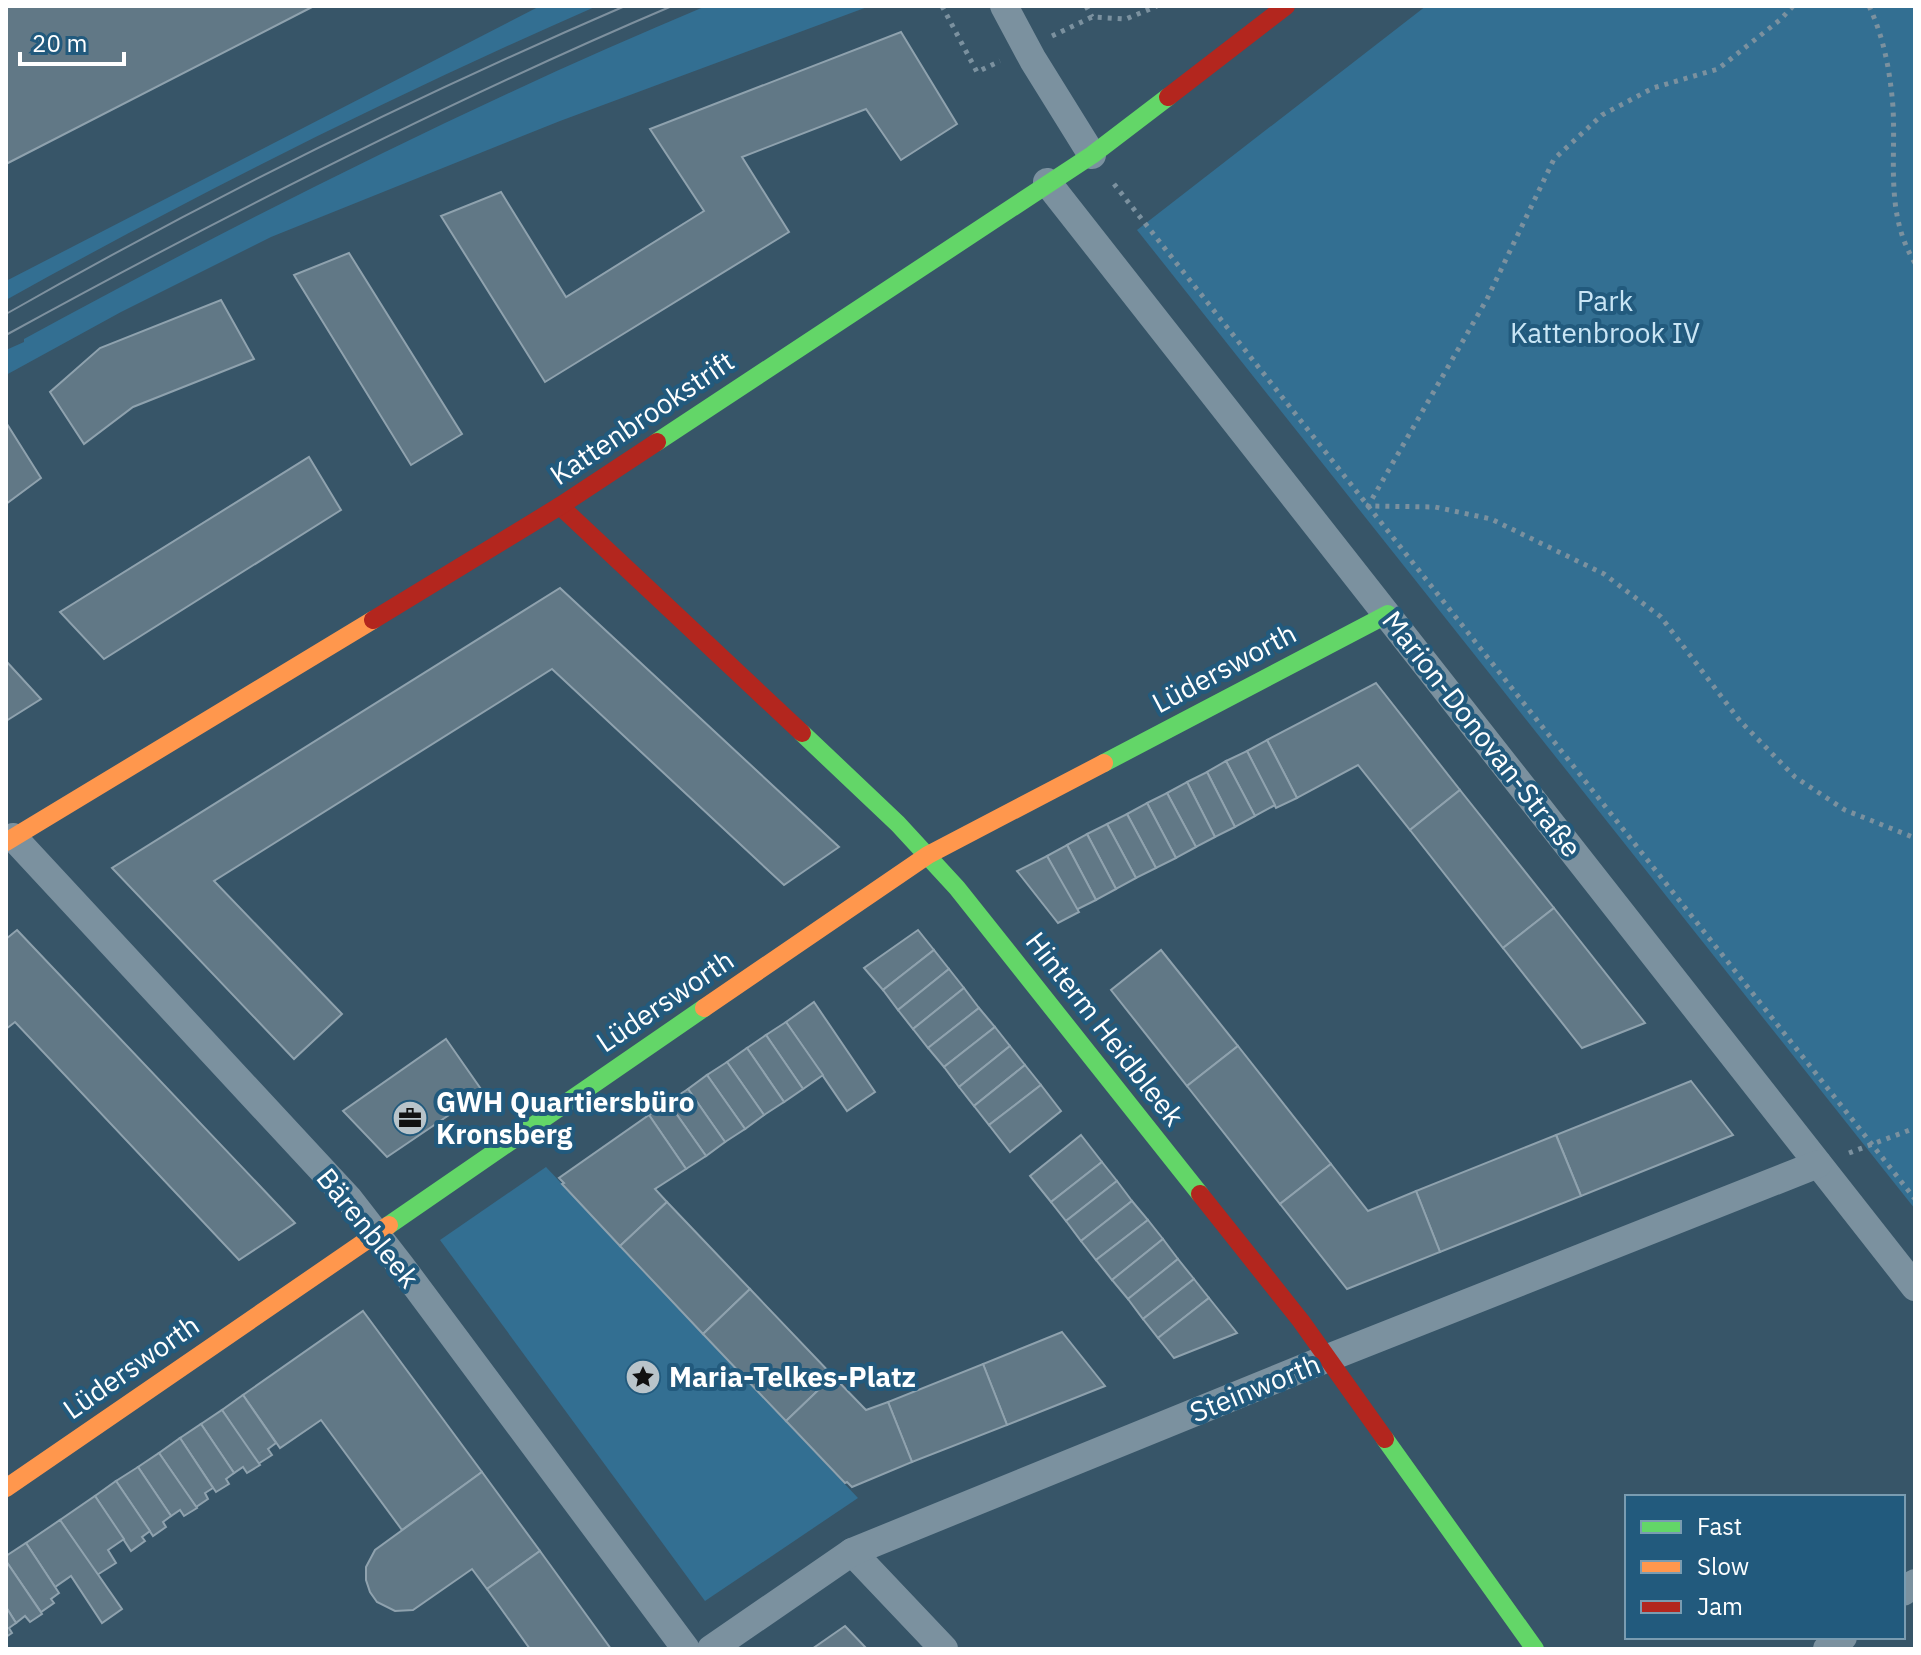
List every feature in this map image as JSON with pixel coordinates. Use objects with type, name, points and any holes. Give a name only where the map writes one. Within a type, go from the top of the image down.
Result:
[{"type":"street","points":[[1004,6],[1033,60],[1092,155]]},
{"type":"street","name":"Kattenbrookstrift","points":[[9,840],[560,506],[1092,155],[1286,6]]},
{"type":"street","name":"Marion-Donovan-Straße","points":[[1047,182],[1915,1287]]},
{"type":"street","name":"Hinterm Heidbleek","points":[[560,506],[928,855],[1328,1358],[1535,1649]]},
{"type":"street","name":"Lüdersworth","points":[[6,1488],[928,855],[1388,614]]},
{"type":"street","name":"Bärenbleek","points":[[9,840],[349,1199],[686,1649]]},
{"type":"street","name":"Steinworth","points":[[711,1649],[852,1552],[1328,1358],[1818,1164]]},
{"type":"street","points":[[852,1552],[944,1649]]},
{"type":"path","points":[[1086,6],[1092,17],[1126,19],[1157,6]]},
{"type":"path","points":[[1368,506],[1487,299],[1554,159],[1602,115],[1653,88],[1718,69],[1793,6]]},
{"type":"path","points":[[1869,6],[1883,36],[1893,107],[1892,178],[1903,243],[1915,263]]},
{"type":"path","points":[[1092,155],[1915,1199]]},
{"type":"path","points":[[1368,506],[1435,507],[1491,519],[1604,574],[1661,617],[1740,721],[1795,777],[1845,810],[1915,838]]},
{"type":"path","points":[[1818,1164],[1915,1128]]},
{"type":"green space","points":[[540,6],[597,6],[298,146],[6,300],[6,281]]},
{"type":"green space","points":[[706,6],[870,6],[560,121],[271,237],[121,312],[6,375],[6,350],[191,250],[360,164],[532,82]]},
{"type":"green space","name":"Park Kattenbrook IV","points":[[1426,6],[1915,6],[1915,1209],[1137,230]]},
{"type":"green space","name":"Maria-Telkes-Platz","points":[[546,1167],[858,1498],[705,1601],[440,1240]]},
{"type":"building","points":[[6,6],[314,6],[6,164]]},
{"type":"building","points":[[901,32],[957,124],[901,160],[866,109],[742,157],[789,232],[545,382],[441,216],[501,192],[566,297],[704,211],[650,129]]},
{"type":"building","points":[[349,253],[462,434],[411,465],[294,275]]},
{"type":"building","points":[[221,300],[254,359],[133,407],[84,444],[50,392],[100,348]]},
{"type":"building","points":[[6,425],[41,478],[6,504]]},
{"type":"building","points":[[309,457],[341,510],[104,659],[60,612]]},
{"type":"building","points":[[560,588],[839,847],[784,885],[552,669],[214,881],[342,1014],[294,1059],[112,868]]},
{"type":"building","points":[[6,661],[41,699],[6,721]]},
{"type":"building","points":[[1376,683],[1460,790],[1410,830],[1358,765],[1297,798],[1267,740]]},
{"type":"building","points":[[1267,740],[1297,798],[1276,808],[1247,751]]},
{"type":"building","points":[[1247,751],[1275,805],[1255,816],[1226,761]]},
{"type":"building","points":[[1226,761],[1255,816],[1235,827],[1207,772]]},
{"type":"building","points":[[1207,772],[1235,827],[1215,837],[1187,782]]},
{"type":"building","points":[[1187,782],[1215,837],[1196,847],[1167,793]]},
{"type":"building","points":[[1460,790],[1554,908],[1503,948],[1410,830]]},
{"type":"building","points":[[1167,793],[1196,847],[1176,858],[1147,803]]},
{"type":"building","points":[[1147,803],[1176,858],[1156,868],[1127,814]]},
{"type":"building","points":[[1127,814],[1156,868],[1136,878],[1107,824]]},
{"type":"building","points":[[1107,824],[1136,878],[1116,889],[1087,834]]},
{"type":"building","points":[[1087,834],[1116,889],[1096,900],[1067,845]]},
{"type":"building","points":[[1067,845],[1096,900],[1076,910],[1047,856]]},
{"type":"building","points":[[1047,856],[1079,912],[1058,923],[1017,871]]},
{"type":"building","points":[[1554,908],[1645,1023],[1582,1048],[1503,948]]},
{"type":"building","points":[[17,930],[295,1223],[239,1260],[15,1022],[6,1029],[6,939]]},
{"type":"building","points":[[918,930],[934,950],[883,990],[864,968]]},
{"type":"building","points":[[934,950],[949,969],[898,1010],[883,990]]},
{"type":"building","points":[[1161,950],[1238,1046],[1187,1086],[1111,990]]},
{"type":"building","points":[[949,969],[964,988],[913,1029],[898,1010]]},
{"type":"building","points":[[964,988],[979,1008],[928,1048],[913,1029]]},
{"type":"building","points":[[814,1002],[875,1092],[847,1111],[786,1022]]},
{"type":"building","points":[[979,1008],[995,1027],[944,1067],[928,1048]]},
{"type":"building","points":[[786,1022],[823,1075],[803,1089],[766,1035]]},
{"type":"building","points":[[995,1027],[1010,1046],[959,1087],[944,1067]]},
{"type":"building","points":[[766,1035],[803,1089],[784,1102],[747,1048]]},
{"type":"building","points":[[446,1039],[483,1092],[387,1157],[343,1111]]},
{"type":"building","points":[[1010,1046],[1025,1065],[974,1106],[959,1087]]},
{"type":"building","points":[[1238,1046],[1331,1164],[1280,1204],[1187,1086]]},
{"type":"building","points":[[747,1048],[784,1102],[764,1115],[727,1062]]},
{"type":"building","points":[[727,1062],[764,1115],[745,1129],[707,1075]]},
{"type":"building","points":[[1025,1065],[1041,1085],[989,1125],[974,1106]]},
{"type":"building","points":[[707,1075],[745,1129],[725,1142],[688,1089]]},
{"type":"building","points":[[1691,1081],[1733,1135],[1581,1196],[1556,1135]]},
{"type":"building","points":[[1041,1085],[1061,1111],[1010,1152],[989,1125]]},
{"type":"building","points":[[688,1089],[725,1142],[706,1156],[668,1102]]},
{"type":"building","points":[[668,1102],[706,1156],[686,1169],[649,1115]]},
{"type":"building","points":[[649,1115],[686,1169],[655,1189],[667,1202],[620,1246],[559,1178]]},
{"type":"building","points":[[1081,1135],[1102,1162],[1051,1202],[1030,1176]]},
{"type":"building","points":[[1556,1135],[1581,1196],[1440,1252],[1416,1191]]},
{"type":"building","points":[[1102,1162],[1117,1181],[1066,1221],[1051,1202]]},
{"type":"building","points":[[1331,1164],[1368,1211],[1416,1191],[1440,1252],[1347,1289],[1280,1204]]},
{"type":"building","points":[[1117,1181],[1132,1201],[1081,1241],[1066,1221]]},
{"type":"building","points":[[1132,1201],[1148,1220],[1096,1260],[1081,1241]]},
{"type":"building","points":[[667,1202],[750,1289],[703,1334],[620,1246]]},
{"type":"building","points":[[1148,1220],[1163,1239],[1112,1280],[1096,1260]]},
{"type":"building","points":[[1163,1239],[1178,1259],[1128,1299],[1112,1280]]},
{"type":"building","points":[[1178,1259],[1194,1279],[1143,1319],[1128,1299]]},
{"type":"building","points":[[1194,1279],[1209,1298],[1158,1338],[1143,1319]]},
{"type":"building","points":[[750,1289],[833,1376],[786,1421],[703,1334]]},
{"type":"building","points":[[1209,1298],[1237,1333],[1174,1358],[1158,1338]]},
{"type":"building","points":[[363,1311],[482,1472],[402,1530],[321,1420],[280,1448],[243,1395]]},
{"type":"building","points":[[1062,1332],[1105,1386],[1007,1425],[983,1364]]},
{"type":"building","points":[[983,1364],[1007,1425],[912,1462],[888,1402]]},
{"type":"building","points":[[833,1376],[866,1410],[888,1402],[912,1462],[852,1487],[786,1421]]},
{"type":"building","points":[[243,1395],[276,1443],[268,1449],[272,1455],[258,1464],[222,1410]]},
{"type":"building","points":[[222,1410],[260,1465],[247,1473],[243,1467],[234,1473],[201,1424]]},
{"type":"building","points":[[201,1424],[234,1473],[226,1479],[229,1484],[216,1492],[180,1438]]},
{"type":"building","points":[[180,1438],[213,1488],[205,1493],[208,1499],[196,1507],[159,1453]]},
{"type":"building","points":[[159,1453],[197,1508],[184,1516],[180,1510],[171,1516],[138,1467]]},
{"type":"building","points":[[138,1467],[171,1516],[163,1522],[166,1527],[153,1536],[116,1481]]},
{"type":"building","points":[[482,1472],[540,1551],[487,1589],[472,1569],[413,1610],[395,1611],[377,1602],[366,1580],[366,1567],[375,1550]]},
{"type":"building","points":[[116,1481],[150,1531],[142,1537],[145,1541],[131,1551],[95,1496]]},
{"type":"building","points":[[95,1496],[124,1539],[108,1550],[116,1563],[97,1575],[60,1520]]},
{"type":"building","points":[[60,1520],[122,1609],[102,1623],[71,1576],[55,1587],[26,1543]]},
{"type":"building","points":[[26,1543],[59,1593],[51,1599],[54,1603],[41,1612],[6,1561],[6,1556]]},
{"type":"building","points":[[540,1551],[611,1649],[530,1649],[487,1589]]},
{"type":"building","points":[[6,1561],[42,1614],[30,1622],[25,1616],[16,1623],[6,1607]]},
{"type":"building","points":[[6,1607],[16,1623],[9,1628],[12,1633],[6,1637]]},
{"type":"building","points":[[845,1626],[867,1649],[812,1649]]},
{"type":"tram line","points":[[6,314],[311,151],[467,76],[625,6]]},
{"type":"tram line","points":[[6,335],[335,162],[502,82],[672,6]]},
{"type":"traffic: fast","points":[[657,442],[1092,155],[1168,97]]},
{"type":"traffic: fast","points":[[1104,763],[1388,614]]},
{"type":"traffic: fast","points":[[802,733],[898,824],[957,888],[1200,1194]]},
{"type":"traffic: fast","points":[[389,1225],[704,1008]]},
{"type":"traffic: fast","points":[[1385,1439],[1535,1649]]},
{"type":"traffic: slow","points":[[6,842],[373,620]]},
{"type":"traffic: slow","points":[[704,1008],[928,855],[1104,763]]},
{"type":"traffic: slow","points":[[6,1488],[389,1225]]},
{"type":"traffic: jam","points":[[1168,97],[1286,6]]},
{"type":"traffic: jam","points":[[373,620],[560,506],[657,442]]},
{"type":"traffic: jam","points":[[560,506],[802,733]]},
{"type":"traffic: jam","points":[[1200,1194],[1301,1321],[1385,1439]]},
{"type":"place","name":"GWH Quartiersbüro Kronsberg","points":[[410,1118]]},
{"type":"place","name":"Maria-Telkes-Platz","points":[[643,1377]]}]
